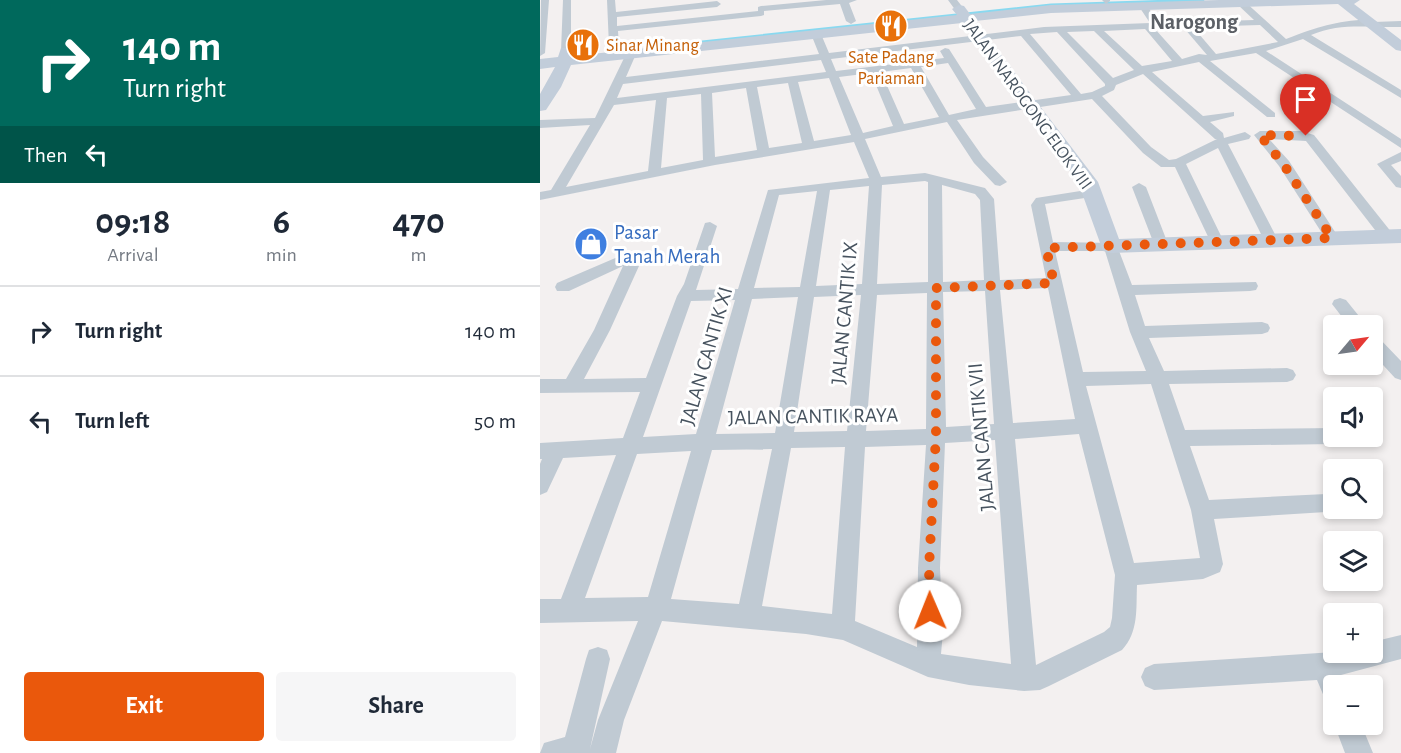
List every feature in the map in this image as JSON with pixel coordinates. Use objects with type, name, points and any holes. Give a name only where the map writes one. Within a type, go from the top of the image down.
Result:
[{"type":"street","points":[[545,0],[540,54],[566,56],[632,54],[816,34],[960,10],[1061,8],[1137,3],[1353,0]]},
{"type":"street","points":[[540,106],[559,77],[566,56],[567,0]]},
{"type":"street","points":[[613,29],[716,18],[846,0],[851,21]]},
{"type":"street","points":[[1341,0],[1399,45]]},
{"type":"street","points":[[614,46],[612,1],[623,1]]},
{"type":"street","points":[[540,64],[614,46],[1024,3],[1106,1],[1137,3]]},
{"type":"street","points":[[612,15],[717,2],[716,18]]},
{"type":"street","points":[[1240,2],[1285,43]]},
{"type":"street","points":[[1137,3],[1178,61]]},
{"type":"street","name":"JALAN NAROGONG ELOK VIII","points":[[960,10],[1028,104],[1082,173],[1094,193],[1111,246]]},
{"type":"street","points":[[619,81],[980,37],[1060,30],[1263,22]]},
{"type":"street","points":[[1223,24],[1247,45],[1401,144]]},
{"type":"street","points":[[1111,82],[1142,70],[1198,57],[1213,56],[1247,45],[1285,43],[1328,27],[1401,24]]},
{"type":"street","points":[[1186,26],[1213,56]]},
{"type":"street","points":[[1060,30],[1111,82]]},
{"type":"street","points":[[1098,30],[1220,139],[1271,240]]},
{"type":"street","points":[[1024,33],[1078,97]]},
{"type":"street","points":[[816,34],[876,180]]},
{"type":"street","points":[[1305,36],[1401,95]]},
{"type":"street","points":[[939,42],[983,111]]},
{"type":"street","points":[[556,192],[599,121],[632,54]]},
{"type":"street","points":[[1198,57],[1271,115]]},
{"type":"street","points":[[609,102],[951,60]]},
{"type":"street","points":[[748,618],[783,441],[824,187],[916,177],[992,187],[988,172],[948,118],[914,64]]},
{"type":"street","points":[[874,69],[900,128]]},
{"type":"street","points":[[792,79],[809,146]]},
{"type":"street","points":[[540,196],[709,162],[860,137],[983,111],[1095,95],[1110,88],[1111,82]]},
{"type":"street","points":[[751,84],[764,154]]},
{"type":"street","points":[[706,90],[709,162]]},
{"type":"street","points":[[1095,95],[1147,150],[1163,163],[1179,163],[1220,139],[1245,136]]},
{"type":"street","points":[[654,173],[662,96]]},
{"type":"street","points":[[1201,120],[1230,114]]},
{"type":"street","points":[[540,124],[599,121]]},
{"type":"street","points":[[1332,238],[1284,165],[1260,135],[1306,136],[1394,236]]},
{"type":"street","points":[[1401,156],[1383,164],[1401,184]]},
{"type":"street","points":[[1179,163],[1217,242]]},
{"type":"street","points":[[928,664],[931,632],[929,568],[936,435],[935,179]]},
{"type":"street","name":"JALAN CANTIK IX","points":[[843,628],[876,180]]},
{"type":"street","name":"JALAN CANTIK XI","points":[[577,752],[611,720],[656,609],[747,295],[773,193],[824,187]]},
{"type":"street","name":"JALAN CANTIK VII","points":[[992,187],[987,199],[991,286],[1006,432],[1024,678]]},
{"type":"street","points":[[1139,187],[1161,244]]},
{"type":"street","points":[[540,611],[656,609],[806,622],[843,628],[928,664],[969,672],[1024,678],[1040,677],[1094,652],[1121,633],[1126,574],[1086,426],[1038,206],[1041,201],[1094,193]]},
{"type":"street","points":[[569,610],[685,296],[692,284],[710,226]]},
{"type":"street","points":[[1046,248],[1394,236]]},
{"type":"street","points":[[1111,246],[1138,332],[1158,378],[1202,510],[1212,564],[1203,568],[1126,574]]},
{"type":"street","points":[[563,287],[632,256],[631,266],[607,320],[572,385]]},
{"type":"street","points":[[685,296],[1054,283]]},
{"type":"street","points":[[1126,290],[1250,286]]},
{"type":"street","points":[[1340,304],[1350,315]]},
{"type":"street","points":[[1138,332],[1262,328]]},
{"type":"street","points":[[1383,354],[1401,374]]},
{"type":"street","points":[[1075,379],[1287,375]]},
{"type":"street","points":[[540,386],[653,385]]},
{"type":"street","name":"JALAN CANTIK RAYA","points":[[548,451],[705,442],[856,440],[1086,426]]},
{"type":"street","points":[[1177,438],[1323,436]]},
{"type":"street","points":[[540,486],[548,451]]},
{"type":"street","points":[[1202,510],[1323,503]]},
{"type":"street","points":[[1154,677],[1324,667],[1401,647]]},
{"type":"street","points":[[577,752],[598,659]]},
{"type":"street","points":[[1324,667],[1327,675]]},
{"type":"street","points":[[1352,735],[1359,753]]},
{"type":"waterway","points":[[664,46],[1051,5],[1203,0]]},
{"type":"place","name":"Sate Padang Pariaman","points":[[891,26]]},
{"type":"place","name":"Sinar Minang","points":[[583,45]]},
{"type":"place","name":"Pasar Tanah Merah","points":[[591,244]]},
{"type":"district","name":"Narogong","points":[[1194,21]]},
{"type":"route","points":[[930,611],[929,568],[936,435],[936,288],[1054,283],[1046,248],[1332,238],[1284,165],[1260,135],[1306,136]]}]
